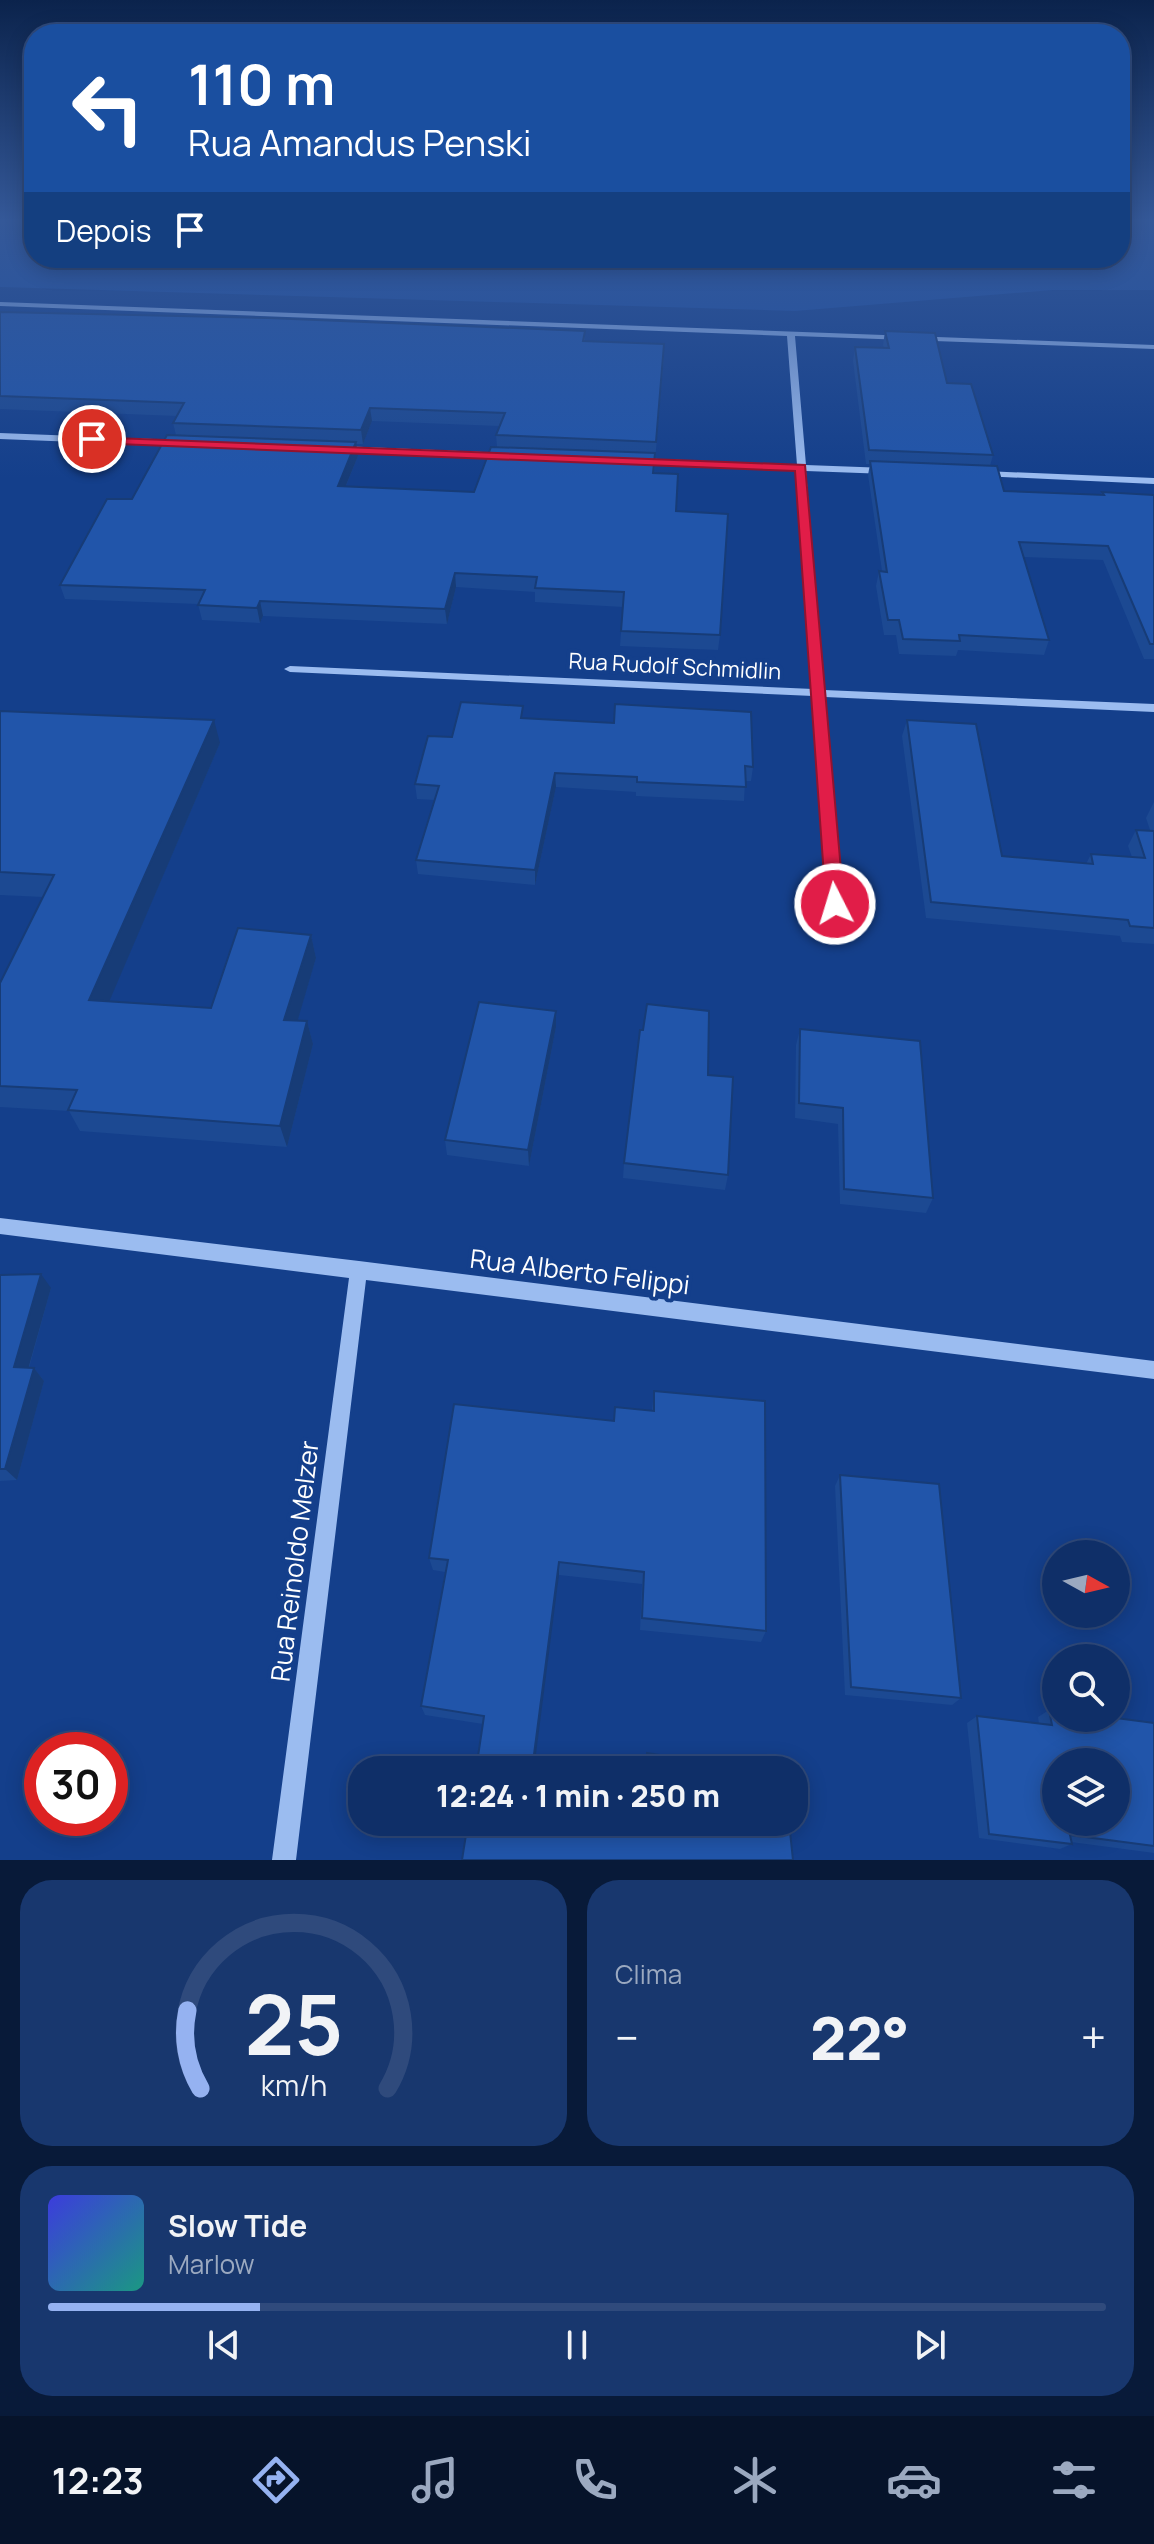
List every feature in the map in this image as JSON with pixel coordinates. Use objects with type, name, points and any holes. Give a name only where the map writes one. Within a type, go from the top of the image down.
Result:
[{"type":"street","points":[[21,305],[1154,347]]},
{"type":"street","points":[[791,334],[835,904]]},
{"type":"street","points":[[0,436],[189,443]]},
{"type":"street","points":[[330,449],[518,456]]},
{"type":"street","points":[[628,460],[893,471]]},
{"type":"street","points":[[970,474],[1154,481]]},
{"type":"street","name":"Rua Rudolf Schmidlin","points":[[290,669],[1154,708]]},
{"type":"street","name":"Rua Alberto Felippi","points":[[0,1226],[1154,1370]]},
{"type":"street","name":"Rua Reinoldo Melzer","points":[[284,1860],[359,1269]]},
{"type":"shaded area","points":[[590,305],[871,305],[795,311]]},
{"type":"building","points":[[0,312],[268,318],[585,331],[583,341],[664,344],[656,442],[496,435],[505,413],[370,408],[361,430],[173,423],[184,403],[0,396]]},
{"type":"building","points":[[885,331],[935,333],[947,383],[971,384],[993,455],[869,450],[855,347],[889,348]]},
{"type":"building","points":[[167,435],[356,442],[338,486],[474,492],[491,447],[655,453],[653,473],[678,474],[676,511],[728,514],[720,635],[621,631],[624,592],[535,588],[537,577],[455,573],[445,609],[260,601],[257,608],[198,605],[205,590],[60,585],[107,499],[132,499]]},
{"type":"building","points":[[870,461],[997,466],[1004,491],[1154,495],[1154,644],[1150,644],[1108,546],[1019,542],[1049,640],[959,635],[960,641],[903,639],[899,620],[888,620],[879,571],[887,572]]},
{"type":"building","points":[[461,702],[523,706],[521,718],[614,723],[615,704],[751,712],[753,767],[745,766],[746,787],[637,782],[637,777],[555,773],[535,870],[416,860],[439,786],[415,784],[428,736],[452,737]]},
{"type":"building","points":[[0,711],[214,720],[89,1000],[211,1008],[238,928],[311,935],[284,1020],[307,1021],[280,1126],[68,1110],[77,1090],[0,1086],[0,983],[54,875],[0,872]]},
{"type":"building","points":[[907,720],[976,724],[1002,856],[1093,864],[1091,854],[1145,858],[1136,830],[1154,831],[1154,928],[1130,926],[1128,920],[931,902]]},
{"type":"building","points":[[479,1002],[556,1011],[528,1150],[445,1140]]},
{"type":"building","points":[[647,1004],[709,1011],[708,1075],[733,1077],[728,1175],[624,1163],[640,1030],[643,1030]]},
{"type":"building","points":[[800,1029],[920,1041],[933,1198],[844,1189],[843,1108],[799,1103]]},
{"type":"building","points":[[41,1274],[14,1367],[34,1368],[5,1469],[0,1469],[0,1275]]},
{"type":"building","points":[[654,1391],[765,1401],[766,1631],[642,1618],[644,1572],[559,1562],[534,1756],[478,1756],[484,1716],[421,1706],[448,1560],[429,1558],[454,1404],[614,1421],[615,1407],[654,1411]]},
{"type":"building","points":[[840,1475],[939,1484],[961,1698],[851,1687]]},
{"type":"building","points":[[977,1716],[1042,1724],[1042,1732],[1130,1732],[1130,1720],[1154,1723],[1154,1846],[1078,1836],[1130,1836],[1130,1748],[1042,1748],[1042,1836],[1070,1836],[1072,1844],[989,1834]]},
{"type":"building","points":[[466,1836],[790,1836],[793,1860],[462,1860]]},
{"type":"route","points":[[92,439],[801,467],[835,904]]}]
